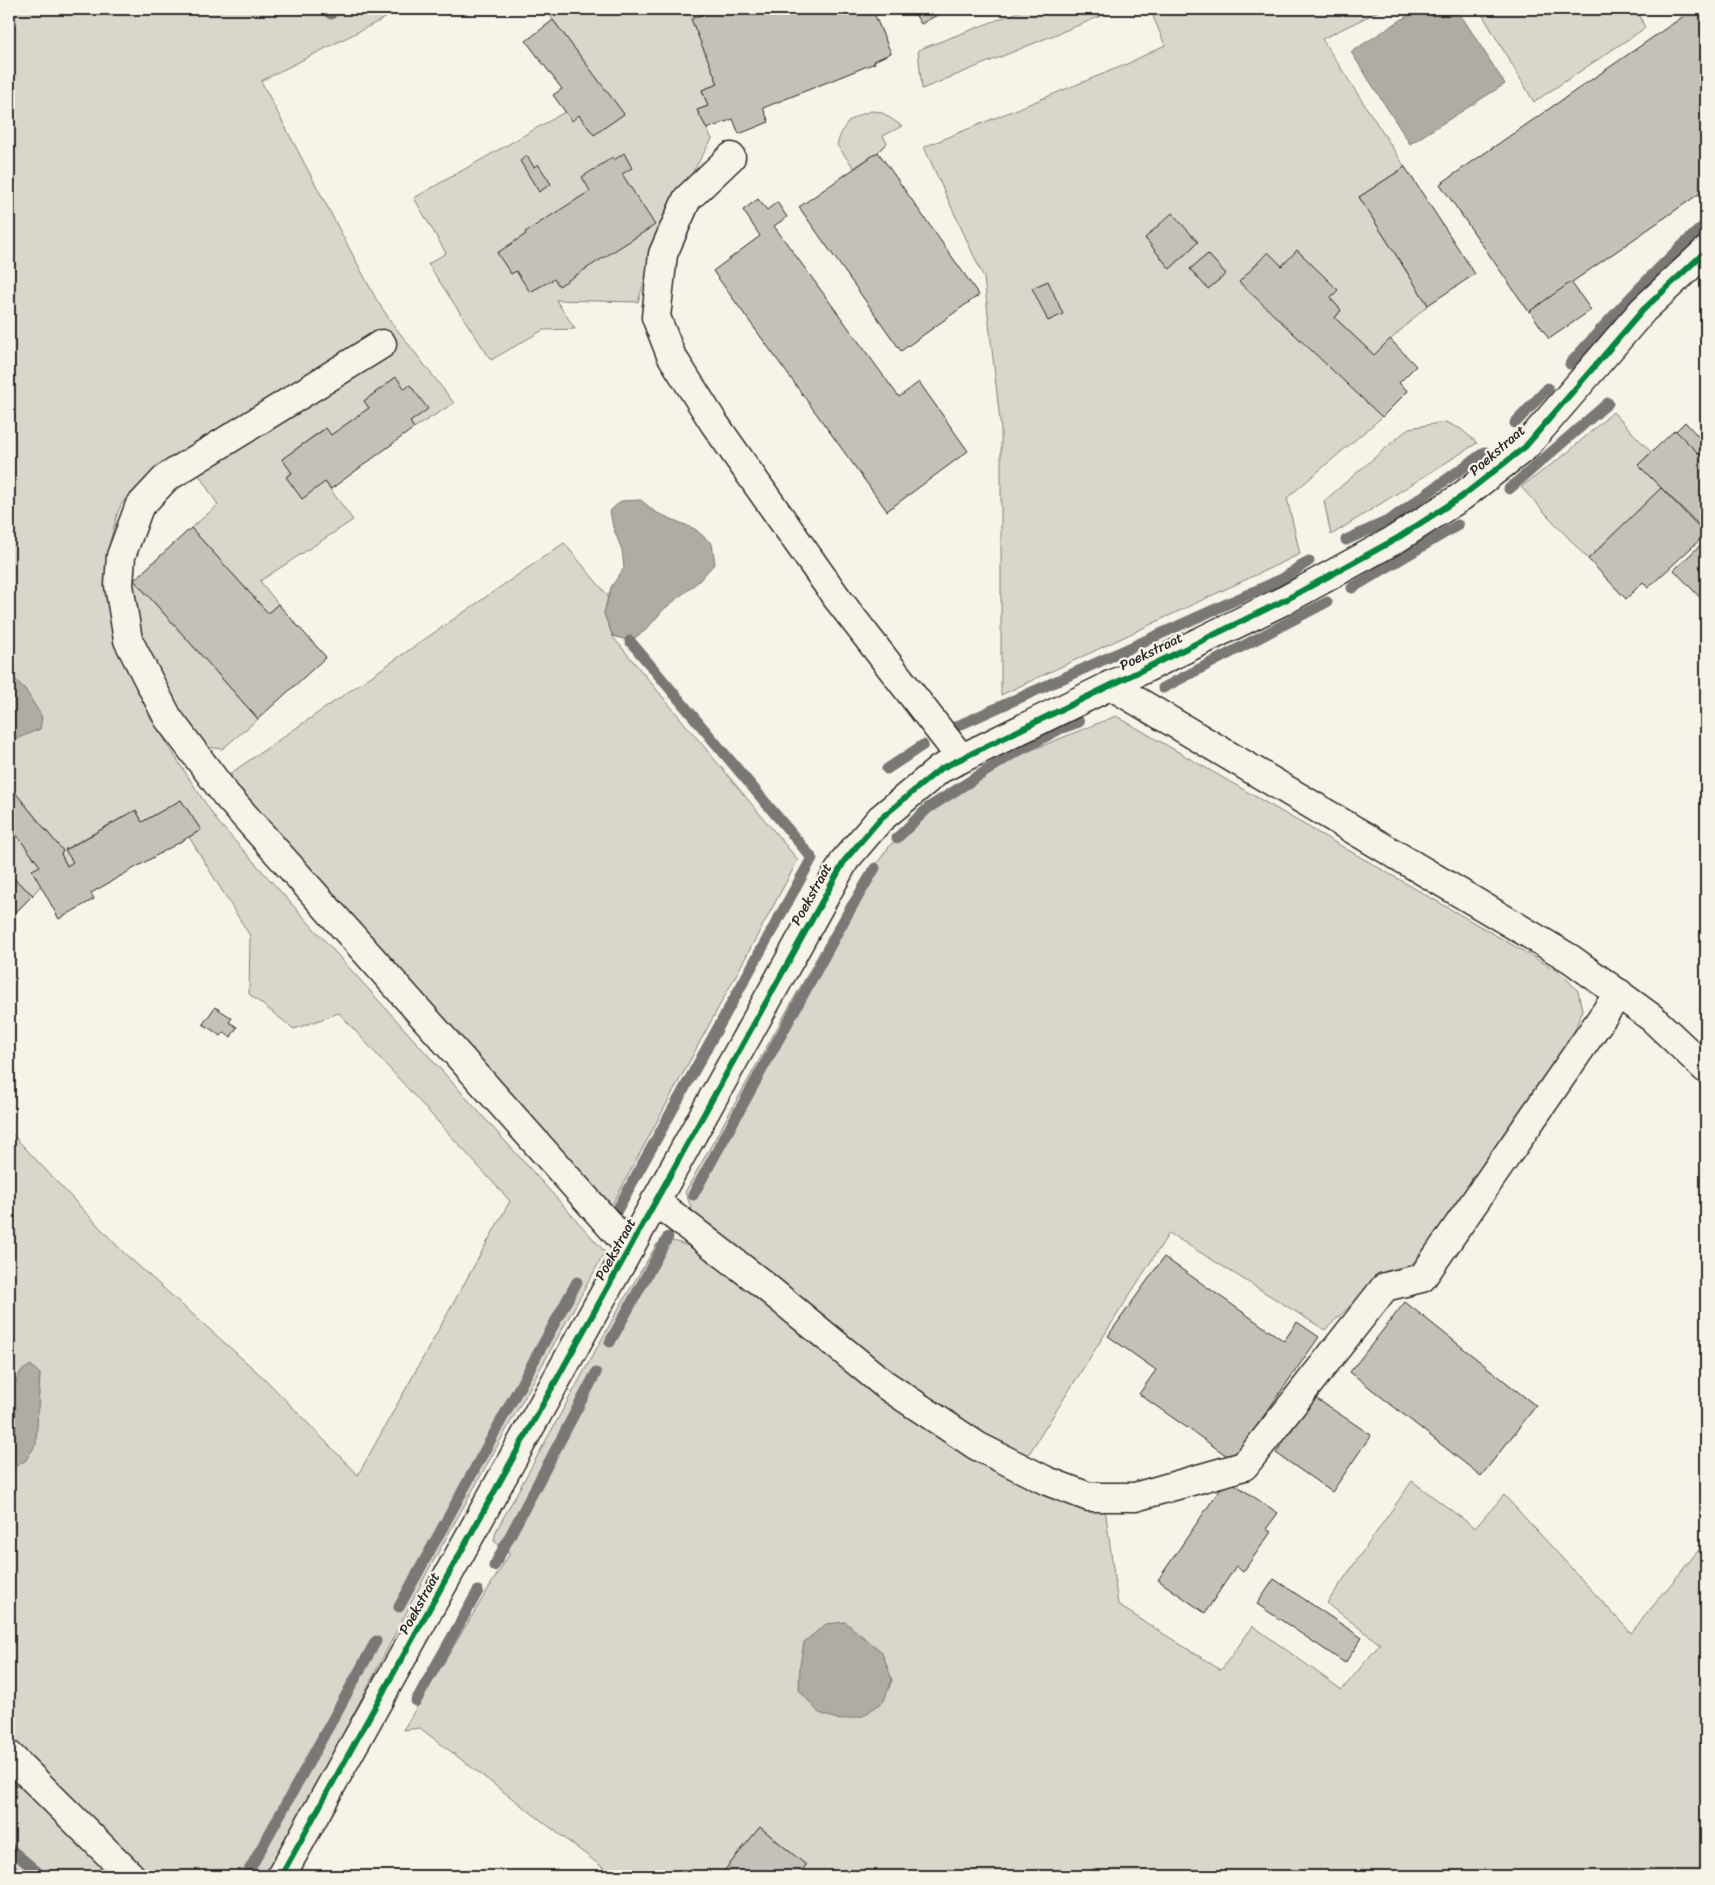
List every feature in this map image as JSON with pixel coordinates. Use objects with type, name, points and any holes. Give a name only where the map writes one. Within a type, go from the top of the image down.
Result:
[{"type":"street","points":[[731,158],[687,199],[663,254],[656,317],[671,355],[714,423],[837,598],[961,758]]},
{"type":"street","name":"Poekstraat","points":[[281,1876],[845,860],[880,819],[940,769],[1289,598],[1396,539],[1461,497],[1525,447],[1643,310],[1706,251]]},
{"type":"street","points":[[382,344],[166,478],[139,507],[121,556],[119,585],[128,640],[168,718],[226,795],[630,1248]]},
{"type":"street","points":[[1110,685],[1571,958],[1652,1018],[1706,1069]]},
{"type":"street","points":[[655,1201],[760,1282],[884,1384],[976,1446],[1047,1481],[1089,1497],[1135,1497],[1244,1466],[1385,1287],[1422,1278],[1618,993]]},
{"type":"street","points":[[9,1755],[131,1876]]},
{"type":"shaded area","points":[[9,9],[403,9],[261,81],[376,299],[392,323],[454,403],[414,428],[410,422],[427,409],[405,389],[396,377],[364,401],[369,408],[331,435],[325,428],[282,459],[292,473],[287,477],[325,482],[353,520],[260,581],[278,604],[268,613],[191,528],[218,505],[187,456],[161,471],[129,495],[119,509],[112,534],[106,571],[109,609],[119,647],[135,685],[175,757],[217,821],[605,1252],[429,1569],[269,1876],[146,1876],[9,1738],[9,1470],[26,1460],[37,1415],[40,1374],[21,1371],[9,1397],[9,1131],[123,1252],[265,1379],[358,1475],[510,1201],[339,1013],[294,1029],[249,994],[250,936],[189,837],[201,830],[181,800],[142,822],[136,810],[65,849],[73,862],[67,866],[61,854],[63,851],[9,785],[9,738],[16,739],[25,689],[9,673]]},
{"type":"shaded area","points":[[545,9],[715,9],[692,19],[718,84],[702,90],[708,106],[697,110],[712,139],[660,228],[638,302],[556,300],[575,329],[543,330],[491,360],[428,264],[446,253],[414,198],[565,112],[572,120],[579,115],[594,135],[623,114]]},
{"type":"shaded area","points":[[1026,9],[1118,9],[922,89],[918,50]]},
{"type":"shaded area","points":[[1150,9],[1383,9],[1322,39],[1405,167],[1359,197],[1428,305],[1374,355],[1335,318],[1341,310],[1330,298],[1337,290],[1297,250],[1382,417],[1287,498],[1300,554],[1001,695],[1001,430],[984,278],[924,147],[1127,64],[1165,45]],"holes":[[[1172,214],[1198,242],[1170,269],[1145,238]],[[1208,254],[1226,274],[1208,289],[1190,269]]]},
{"type":"shaded area","points":[[1418,9],[1457,9],[1505,84],[1410,144],[1351,52]]},
{"type":"shaded area","points":[[1479,9],[1637,9],[1645,28],[1534,102]]},
{"type":"shaded area","points":[[871,111],[881,112],[902,126],[883,136],[887,143],[878,152],[854,168],[837,145],[842,131],[848,122],[857,116]]},
{"type":"shaded area","points":[[1613,412],[1651,452],[1638,465],[1661,488],[1588,559],[1521,487],[1567,453]]},
{"type":"shaded area","points":[[1445,422],[1461,429],[1477,443],[1331,535],[1324,501],[1409,428]]},
{"type":"shaded area","points":[[641,500],[655,512],[695,529],[712,544],[715,563],[699,581],[663,610],[646,630],[630,641],[613,636],[604,614],[611,587],[624,568],[622,550],[613,527],[610,511],[621,501]]},
{"type":"shaded area","points":[[564,543],[608,596],[604,614],[613,637],[798,860],[612,1205],[232,788],[231,773]]},
{"type":"shaded area","points":[[134,580],[258,719],[222,749],[199,746],[134,630],[127,587]]},
{"type":"shaded area","points":[[9,673],[25,689],[42,717],[40,729],[16,739],[9,738]]},
{"type":"shaded area","points":[[1116,716],[1561,973],[1578,991],[1582,1010],[1574,1033],[1446,1224],[1411,1265],[1386,1271],[1325,1330],[1169,1233],[1023,1463],[926,1402],[693,1212],[685,1192],[847,904],[892,843],[948,797],[1007,760]]},
{"type":"shaded area","points":[[9,825],[40,866],[41,885],[33,895],[13,878],[9,882]]},
{"type":"shaded area","points":[[674,1241],[700,1250],[946,1441],[1021,1484],[1083,1510],[1105,1508],[1118,1605],[1221,1670],[1253,1626],[1342,1690],[1380,1644],[1327,1603],[1412,1481],[1475,1528],[1504,1495],[1631,1633],[1706,1541],[1706,1876],[798,1876],[806,1865],[760,1827],[720,1876],[614,1876],[420,1728],[403,1730],[510,1553],[494,1541],[496,1531],[620,1306],[657,1244]]},
{"type":"shaded area","points":[[31,1365],[40,1374],[36,1444],[26,1460],[9,1470],[9,1397],[21,1371]]},
{"type":"shaded area","points":[[845,1622],[882,1652],[892,1680],[884,1701],[863,1716],[840,1720],[819,1713],[799,1690],[800,1665],[804,1642],[826,1624]]},
{"type":"shaded area","points":[[9,1769],[114,1876],[27,1876],[9,1861]]},
{"type":"building","points":[[715,9],[872,9],[891,53],[874,61],[875,63],[763,108],[769,122],[739,134],[733,119],[707,129],[697,110],[708,106],[702,90],[718,84],[691,19]]},
{"type":"building","points":[[912,9],[948,9],[921,24]]},
{"type":"building","points":[[1694,9],[1706,9],[1706,189],[1529,312],[1440,184]]},
{"type":"building","points":[[553,20],[624,114],[594,135],[579,115],[572,121],[553,95],[562,89],[526,41]]},
{"type":"building","points":[[878,152],[979,295],[901,351],[799,207]]},
{"type":"building","points":[[624,153],[632,168],[622,174],[655,225],[559,286],[554,279],[530,292],[516,271],[511,274],[497,253],[526,234],[525,232],[590,191],[582,177],[613,157],[614,160]]},
{"type":"building","points":[[527,156],[534,167],[538,164],[551,184],[539,192],[520,161]]},
{"type":"building","points":[[1405,167],[1475,274],[1428,305],[1359,197]]},
{"type":"building","points":[[758,199],[767,210],[777,202],[787,217],[774,226],[899,397],[919,382],[968,451],[887,511],[713,271],[760,236],[743,210]]},
{"type":"building","points":[[1172,213],[1198,242],[1170,269],[1145,238]]},
{"type":"building","points":[[1297,250],[1338,290],[1330,298],[1341,310],[1335,318],[1374,355],[1390,339],[1416,366],[1399,383],[1408,391],[1382,417],[1239,282],[1268,252],[1282,266]]},
{"type":"building","points":[[1208,254],[1226,274],[1208,289],[1190,269]]},
{"type":"building","points":[[1048,281],[1063,314],[1048,321],[1032,288]]},
{"type":"building","points":[[1571,282],[1591,310],[1549,339],[1530,311]]},
{"type":"building","points":[[396,377],[405,389],[410,385],[428,409],[410,422],[414,428],[331,489],[325,482],[302,499],[286,477],[292,473],[282,459],[326,428],[331,435],[369,408],[364,401]]},
{"type":"building","points":[[1685,422],[1706,445],[1706,461],[1676,431]]},
{"type":"building","points":[[1675,430],[1706,461],[1706,532],[1638,465]]},
{"type":"building","points":[[1661,488],[1706,534],[1648,588],[1643,582],[1626,599],[1588,559]]},
{"type":"building","points":[[191,528],[268,613],[278,604],[326,657],[258,719],[134,580]]},
{"type":"building","points":[[1706,540],[1706,604],[1674,570]]},
{"type":"building","points":[[9,785],[63,851],[61,854],[67,866],[73,862],[65,850],[136,810],[142,822],[181,800],[201,830],[91,893],[94,899],[59,919],[32,870],[40,866],[9,825]]},
{"type":"building","points":[[13,878],[33,895],[9,919],[9,882]]},
{"type":"building","points":[[215,1007],[232,1018],[229,1022],[237,1027],[231,1037],[224,1032],[221,1036],[203,1024]]},
{"type":"building","points":[[1164,1257],[1284,1341],[1297,1322],[1319,1337],[1233,1460],[1139,1394],[1156,1370],[1108,1336]]},
{"type":"building","points":[[1405,1302],[1536,1406],[1481,1476],[1350,1372]]},
{"type":"building","points":[[1314,1397],[1371,1435],[1332,1492],[1276,1453]]},
{"type":"building","points":[[1227,1479],[1278,1513],[1266,1529],[1271,1532],[1243,1572],[1236,1566],[1205,1613],[1158,1580]]},
{"type":"building","points":[[1274,1579],[1362,1638],[1345,1663],[1257,1604]]},
{"type":"building","points":[[760,1827],[806,1865],[798,1876],[720,1876]]},
{"type":"building","points":[[9,1861],[27,1876],[9,1876]]},
{"type":"waterway","points":[[325,9],[331,14]]},
{"type":"waterway","points":[[1570,364],[1636,292],[1706,224]]},
{"type":"waterway","points":[[1515,423],[1548,388]]},
{"type":"waterway","points":[[1509,489],[1608,403]]},
{"type":"waterway","points":[[1346,540],[1390,520],[1485,452]]},
{"type":"waterway","points":[[1352,588],[1458,525]]},
{"type":"waterway","points":[[955,727],[1282,579],[1309,561]]},
{"type":"waterway","points":[[1163,688],[1327,602]]},
{"type":"waterway","points":[[616,1212],[812,858],[630,641]]},
{"type":"waterway","points":[[897,838],[928,808],[1011,755],[1062,728],[1079,722]]},
{"type":"waterway","points":[[887,769],[923,745]]},
{"type":"waterway","points":[[693,1195],[847,915],[875,868]]},
{"type":"waterway","points":[[610,1342],[668,1237]]},
{"type":"waterway","points":[[399,1607],[577,1282]]},
{"type":"waterway","points":[[494,1566],[596,1373]]},
{"type":"waterway","points":[[416,1701],[478,1591]]},
{"type":"waterway","points":[[246,1876],[376,1641]]},
{"type":"waterway","points":[[9,1848],[42,1876]]},
{"type":"cycle path","points":[[281,1876],[845,860],[880,819],[940,769],[1289,598],[1396,539],[1461,497],[1525,447],[1643,310],[1706,251]]}]
